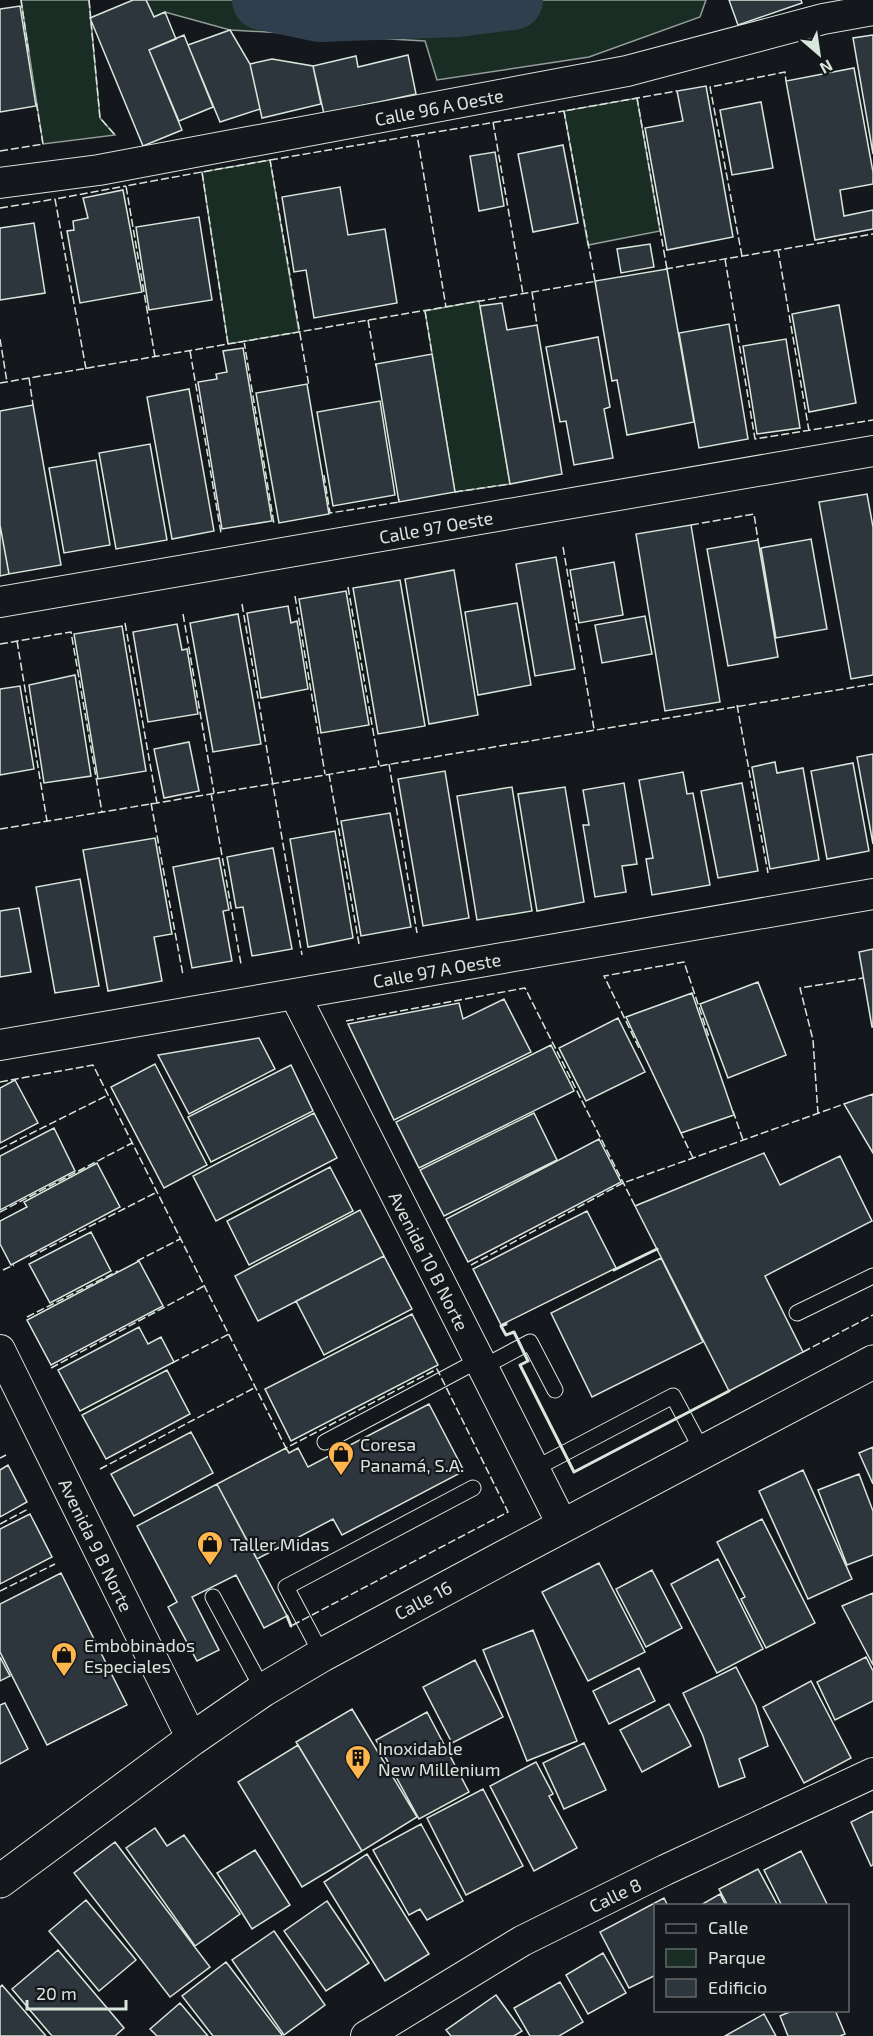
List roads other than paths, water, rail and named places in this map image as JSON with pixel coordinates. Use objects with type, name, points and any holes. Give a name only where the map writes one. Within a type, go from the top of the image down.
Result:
[{"type":"main road","name":"Calle 16","points":[[0,1881],[192,1739],[263,1690],[321,1655],[873,1362]]},
{"type":"street","name":"Calle 96 A Oeste","points":[[0,183],[99,170],[627,71],[823,19],[873,10]]},
{"type":"street","name":"Calle 97 Oeste","points":[[0,602],[873,451]]},
{"type":"street","name":"Calle 97 A Oeste","points":[[0,1045],[873,894]]},
{"type":"street","name":"Avenida 10 B Norte","points":[[295,995],[563,1526]]},
{"type":"street","name":"Avenida 9 B Norte","points":[[0,1350],[192,1739]]},
{"type":"street","name":"Calle 8","points":[[366,2036],[522,1941],[665,1870],[873,1773]]},
{"type":"lane","points":[[797,1313],[873,1276]]},
{"type":"lane","points":[[325,1442],[481,1363],[530,1342],[555,1390]]},
{"type":"lane","points":[[534,1469],[672,1396],[703,1452]]},
{"type":"lane","points":[[321,1655],[286,1587],[473,1488]]},
{"type":"lane","points":[[213,1597],[263,1690]]},
{"type":"waterway","points":[[262,0],[319,12],[457,7],[513,0]]},
{"type":"place","name":"Coresa Panamá, S.A.","points":[[341,1477]]},
{"type":"place","name":"Taller Midas","points":[[210,1567]]},
{"type":"place","name":"Embobinados Especiales","points":[[64,1678]]},
{"type":"place","name":"Inoxidable New Millenium","points":[[358,1781]]}]
